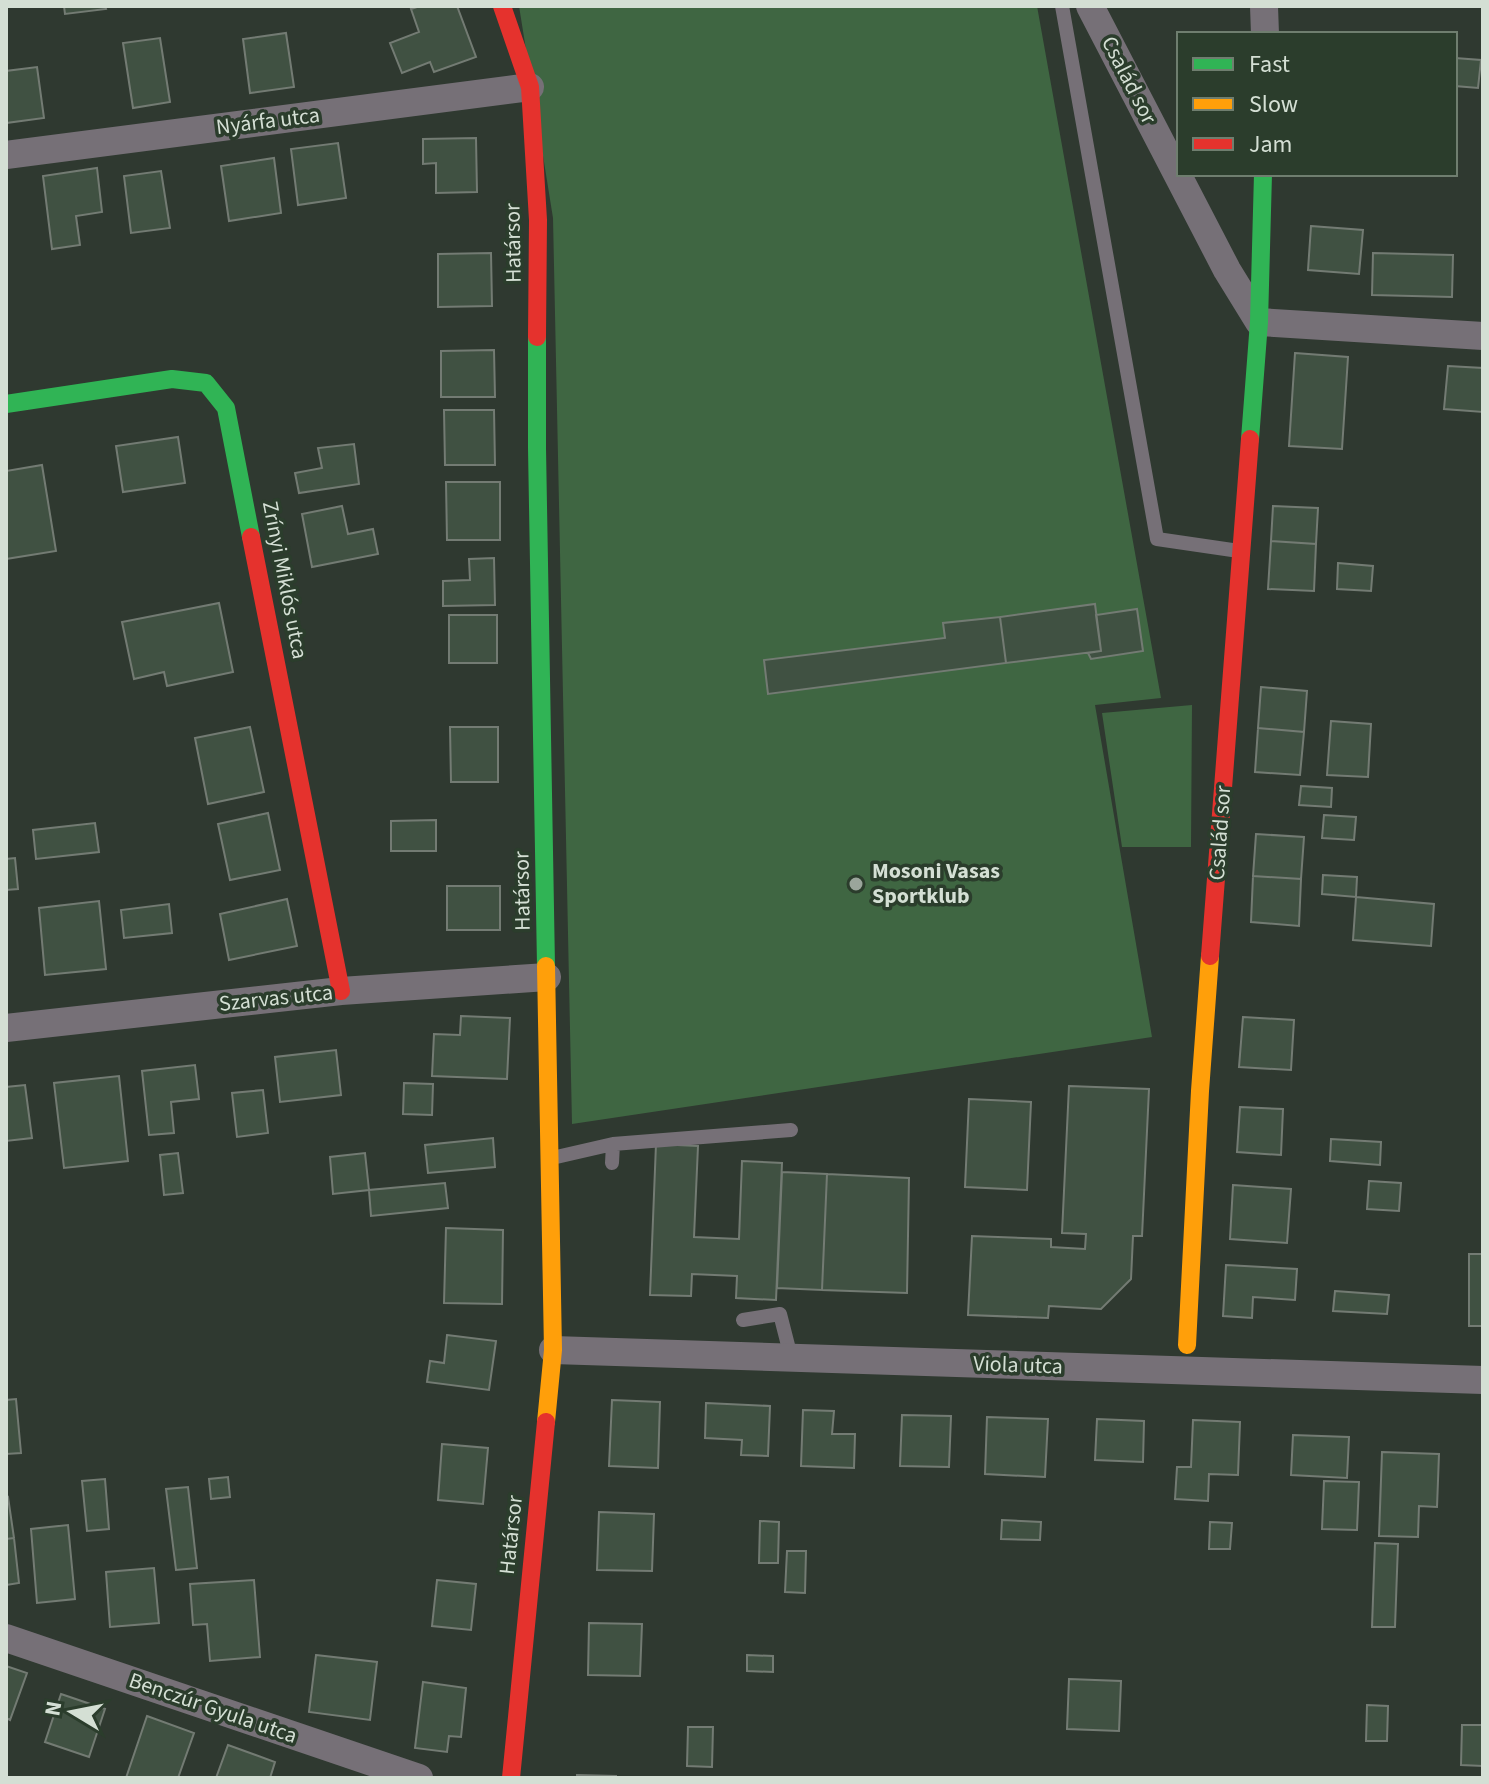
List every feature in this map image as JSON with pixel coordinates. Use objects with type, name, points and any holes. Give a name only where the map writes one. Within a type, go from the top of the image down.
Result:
[{"type":"street","name":"Határsor","points":[[502,6],[530,87],[538,220],[537,448],[553,1350],[511,1778]]},
{"type":"street","name":"Család sor","points":[[1090,6],[1177,174]]},
{"type":"street","points":[[1264,6],[1265,32]]},
{"type":"street","name":"Nyárfa utca","points":[[6,155],[530,87]]},
{"type":"street","name":"Család sor","points":[[1178,176],[1227,270],[1259,322]]},
{"type":"street","name":"Család sor","points":[[1187,1345],[1200,1091],[1259,322],[1263,176]]},
{"type":"street","points":[[1259,322],[1483,336]]},
{"type":"street","name":"Zrínyi Miklós utca","points":[[6,404],[172,379],[206,383],[226,408],[341,991]]},
{"type":"street","name":"Szarvas utca","points":[[6,1028],[341,991],[547,977]]},
{"type":"street","name":"Viola utca","points":[[553,1350],[1483,1380]]},
{"type":"street","name":"Benczúr Gyula utca","points":[[6,1638],[419,1778]]},
{"type":"lane","points":[[1062,6],[1157,539],[1241,552]]},
{"type":"lane","points":[[551,1158],[613,1144],[791,1130]]},
{"type":"lane","points":[[612,1163],[613,1144]]},
{"type":"lane","points":[[743,1320],[780,1314],[791,1357]]},
{"type":"green space","points":[[519,6],[1037,6],[1161,698],[1095,705],[1152,1037],[572,1124],[553,218]]},
{"type":"green space","points":[[1192,705],[1191,847],[1122,847],[1102,713]]},
{"type":"building","points":[[64,6],[105,6],[106,9],[65,14]]},
{"type":"building","points":[[420,6],[457,6],[476,57],[434,72],[430,62],[402,73],[390,43],[419,32],[411,9]]},
{"type":"building","points":[[286,33],[294,87],[250,93],[243,39]]},
{"type":"building","points":[[160,38],[170,102],[133,108],[123,43]]},
{"type":"building","points":[[1457,58],[1481,60],[1478,88],[1457,86]]},
{"type":"building","points":[[37,67],[44,118],[6,123],[6,71]]},
{"type":"building","points":[[476,138],[477,192],[436,193],[436,163],[423,164],[423,139]]},
{"type":"building","points":[[338,143],[346,198],[298,205],[291,149]]},
{"type":"building","points":[[274,158],[281,213],[229,221],[221,166]]},
{"type":"building","points":[[97,168],[102,212],[76,216],[80,245],[52,249],[43,176]]},
{"type":"building","points":[[161,171],[170,228],[131,233],[124,176]]},
{"type":"building","points":[[1311,226],[1363,230],[1359,274],[1308,270]]},
{"type":"building","points":[[491,253],[492,306],[438,307],[438,254]]},
{"type":"building","points":[[1373,253],[1453,255],[1452,297],[1372,295]]},
{"type":"building","points":[[494,350],[495,397],[441,397],[441,351]]},
{"type":"building","points":[[1295,353],[1348,357],[1342,449],[1289,446]]},
{"type":"building","points":[[1448,366],[1483,368],[1483,412],[1444,409]]},
{"type":"building","points":[[444,410],[494,410],[495,465],[445,465]]},
{"type":"building","points":[[178,437],[185,483],[123,492],[116,446]]},
{"type":"building","points":[[354,444],[359,484],[299,493],[295,473],[322,468],[318,448]]},
{"type":"building","points":[[42,465],[56,551],[6,559],[6,471]]},
{"type":"building","points":[[446,482],[500,482],[500,540],[447,540]]},
{"type":"building","points":[[342,506],[348,534],[373,529],[378,554],[312,567],[302,514]]},
{"type":"building","points":[[1273,506],[1318,508],[1316,544],[1271,541]]},
{"type":"building","points":[[1271,541],[1316,544],[1314,591],[1268,589]]},
{"type":"building","points":[[494,558],[495,605],[443,606],[443,581],[470,580],[469,559]]},
{"type":"building","points":[[1338,563],[1373,566],[1371,591],[1337,589]]},
{"type":"building","points":[[219,603],[233,672],[167,686],[164,672],[134,679],[122,622]]},
{"type":"building","points":[[1095,604],[1101,651],[1006,663],[1000,617]]},
{"type":"building","points":[[1137,609],[1143,651],[1091,659],[1088,653],[1101,651],[1096,615]]},
{"type":"building","points":[[449,615],[497,615],[497,663],[449,663]]},
{"type":"building","points":[[1000,617],[1006,663],[768,694],[764,660],[945,638],[943,623]]},
{"type":"building","points":[[1261,687],[1307,691],[1304,732],[1258,728]]},
{"type":"building","points":[[1331,721],[1371,724],[1368,777],[1327,775]]},
{"type":"building","points":[[250,727],[264,792],[208,804],[195,738]]},
{"type":"building","points":[[450,727],[498,727],[498,782],[451,782]]},
{"type":"building","points":[[1258,728],[1304,732],[1300,775],[1255,772]]},
{"type":"building","points":[[1301,786],[1332,788],[1331,807],[1299,805]]},
{"type":"building","points":[[268,813],[280,870],[230,880],[218,824]]},
{"type":"building","points":[[1324,815],[1356,817],[1354,840],[1322,838]]},
{"type":"building","points":[[436,820],[436,851],[391,851],[391,821]]},
{"type":"building","points":[[95,823],[99,852],[36,859],[33,830]]},
{"type":"building","points":[[1256,834],[1304,837],[1301,879],[1253,876]]},
{"type":"building","points":[[15,858],[18,889],[6,890],[6,859]]},
{"type":"building","points":[[1323,875],[1357,877],[1356,897],[1322,894]]},
{"type":"building","points":[[1253,876],[1301,879],[1299,926],[1251,922]]},
{"type":"building","points":[[447,886],[500,886],[500,930],[447,930]]},
{"type":"building","points":[[1356,897],[1434,904],[1431,946],[1353,940]]},
{"type":"building","points":[[287,899],[297,946],[229,960],[220,914]]},
{"type":"building","points":[[99,901],[106,969],[45,975],[39,908]]},
{"type":"building","points":[[169,904],[172,933],[124,938],[121,910]]},
{"type":"building","points":[[461,1016],[510,1018],[507,1079],[432,1076],[434,1034],[460,1035]]},
{"type":"building","points":[[1243,1017],[1294,1020],[1291,1070],[1239,1067]]},
{"type":"building","points":[[336,1050],[341,1095],[280,1102],[275,1057]]},
{"type":"building","points":[[195,1065],[199,1099],[171,1102],[174,1133],[149,1135],[142,1071]]},
{"type":"building","points":[[119,1076],[128,1161],[64,1168],[54,1083]]},
{"type":"building","points":[[404,1083],[433,1084],[432,1115],[403,1114]]},
{"type":"building","points":[[25,1085],[32,1138],[6,1141],[6,1087]]},
{"type":"building","points":[[1069,1086],[1149,1089],[1142,1236],[1133,1236],[1131,1279],[1101,1309],[1049,1306],[1048,1318],[968,1315],[972,1236],[1051,1239],[1051,1247],[1085,1249],[1086,1234],[1062,1233]]},
{"type":"building","points":[[263,1090],[268,1133],[237,1137],[232,1093]]},
{"type":"building","points":[[969,1099],[1031,1102],[1027,1190],[965,1187]]},
{"type":"building","points":[[1240,1107],[1283,1109],[1281,1155],[1237,1152]]},
{"type":"building","points":[[493,1138],[495,1167],[428,1173],[425,1145]]},
{"type":"building","points":[[1331,1139],[1381,1142],[1380,1165],[1330,1161]]},
{"type":"building","points":[[656,1144],[698,1146],[694,1237],[739,1239],[742,1161],[782,1163],[776,1300],[736,1298],[737,1276],[692,1274],[691,1296],[650,1295]]},
{"type":"building","points":[[178,1153],[183,1193],[164,1195],[160,1155]]},
{"type":"building","points":[[365,1153],[369,1190],[333,1194],[330,1157]]},
{"type":"building","points":[[782,1172],[827,1174],[822,1290],[777,1288]]},
{"type":"building","points":[[827,1174],[909,1178],[907,1293],[822,1290]]},
{"type":"building","points":[[1369,1181],[1401,1183],[1399,1211],[1367,1209]]},
{"type":"building","points":[[445,1183],[448,1208],[371,1216],[369,1190]]},
{"type":"building","points":[[1233,1185],[1291,1189],[1287,1243],[1230,1239]]},
{"type":"building","points":[[446,1228],[503,1230],[502,1304],[444,1303]]},
{"type":"building","points":[[1469,1254],[1483,1254],[1483,1326],[1469,1326]]},
{"type":"building","points":[[1226,1265],[1297,1269],[1295,1300],[1253,1297],[1252,1318],[1223,1316]]},
{"type":"building","points":[[1335,1291],[1389,1295],[1387,1314],[1333,1311]]},
{"type":"building","points":[[447,1335],[496,1341],[489,1390],[427,1382],[430,1361],[444,1363]]},
{"type":"building","points":[[16,1399],[21,1453],[6,1454],[6,1400]]},
{"type":"building","points":[[612,1400],[660,1402],[658,1468],[609,1466]]},
{"type":"building","points":[[706,1403],[770,1406],[768,1456],[741,1455],[742,1440],[705,1438]]},
{"type":"building","points":[[803,1410],[834,1411],[832,1434],[855,1434],[854,1468],[801,1466]]},
{"type":"building","points":[[902,1415],[951,1416],[949,1467],[900,1466]]},
{"type":"building","points":[[987,1417],[1048,1419],[1045,1477],[985,1474]]},
{"type":"building","points":[[1097,1419],[1144,1421],[1143,1462],[1095,1460]]},
{"type":"building","points":[[1193,1420],[1240,1422],[1238,1475],[1209,1474],[1208,1501],[1175,1499],[1177,1467],[1191,1467]]},
{"type":"building","points":[[1293,1435],[1349,1437],[1347,1478],[1291,1475]]},
{"type":"building","points":[[442,1444],[488,1448],[483,1504],[438,1500]]},
{"type":"building","points":[[1382,1452],[1439,1454],[1437,1507],[1419,1506],[1418,1537],[1379,1536]]},
{"type":"building","points":[[228,1477],[230,1497],[211,1499],[209,1479]]},
{"type":"building","points":[[105,1479],[109,1529],[87,1531],[82,1481]]},
{"type":"building","points":[[1324,1481],[1359,1482],[1357,1530],[1322,1529]]},
{"type":"building","points":[[188,1487],[197,1568],[176,1570],[166,1489]]},
{"type":"building","points":[[6,1498],[14,1538],[6,1539]]},
{"type":"building","points":[[599,1512],[654,1514],[652,1571],[597,1570]]},
{"type":"building","points":[[1002,1520],[1041,1522],[1040,1540],[1001,1539]]},
{"type":"building","points":[[760,1521],[779,1522],[778,1563],[759,1563]]},
{"type":"building","points":[[1210,1522],[1232,1523],[1230,1549],[1209,1549]]},
{"type":"building","points":[[68,1525],[75,1599],[37,1603],[31,1529]]},
{"type":"building","points":[[14,1538],[19,1583],[6,1585],[6,1539]]},
{"type":"building","points":[[1375,1543],[1398,1544],[1395,1627],[1372,1627]]},
{"type":"building","points":[[787,1551],[806,1551],[805,1593],[785,1592]]},
{"type":"building","points":[[154,1568],[159,1623],[110,1627],[106,1572]]},
{"type":"building","points":[[254,1580],[260,1657],[210,1661],[207,1624],[193,1625],[190,1584]]},
{"type":"building","points":[[437,1580],[476,1584],[471,1630],[432,1626]]},
{"type":"building","points":[[589,1623],[642,1624],[640,1676],[588,1675]]},
{"type":"building","points":[[316,1655],[377,1662],[370,1720],[309,1712]]},
{"type":"building","points":[[747,1655],[773,1656],[773,1672],[747,1671]]},
{"type":"building","points":[[6,1666],[27,1673],[10,1720],[6,1718]]},
{"type":"building","points":[[1069,1679],[1121,1681],[1119,1731],[1067,1729]]},
{"type":"building","points":[[423,1682],[466,1688],[461,1737],[449,1736],[447,1752],[415,1748]]},
{"type":"building","points":[[61,1694],[105,1709],[89,1757],[45,1742]]},
{"type":"building","points":[[1367,1705],[1388,1706],[1387,1741],[1366,1741]]},
{"type":"building","points":[[147,1716],[194,1733],[178,1778],[126,1778]]},
{"type":"building","points":[[1462,1725],[1483,1725],[1483,1766],[1461,1765]]},
{"type":"building","points":[[688,1727],[713,1727],[712,1767],[687,1766]]},
{"type":"building","points":[[228,1745],[275,1762],[270,1778],[216,1778]]},
{"type":"building","points":[[577,1775],[616,1776],[616,1778],[577,1778]]},
{"type":"traffic: fast","points":[[1250,439],[1259,322],[1263,176]]},
{"type":"traffic: fast","points":[[537,337],[546,966]]},
{"type":"traffic: fast","points":[[6,404],[172,379],[206,383],[226,408],[251,537]]},
{"type":"traffic: slow","points":[[1187,1345],[1210,956]]},
{"type":"traffic: slow","points":[[546,966],[553,1350],[546,1422]]},
{"type":"traffic: jam","points":[[502,6],[530,87],[538,220],[537,337]]},
{"type":"traffic: jam","points":[[1210,956],[1250,439]]},
{"type":"traffic: jam","points":[[251,537],[341,991]]},
{"type":"traffic: jam","points":[[511,1778],[546,1422]]},
{"type":"place","name":"Mosoni Vasas Sportklub","points":[[856,884]]}]
